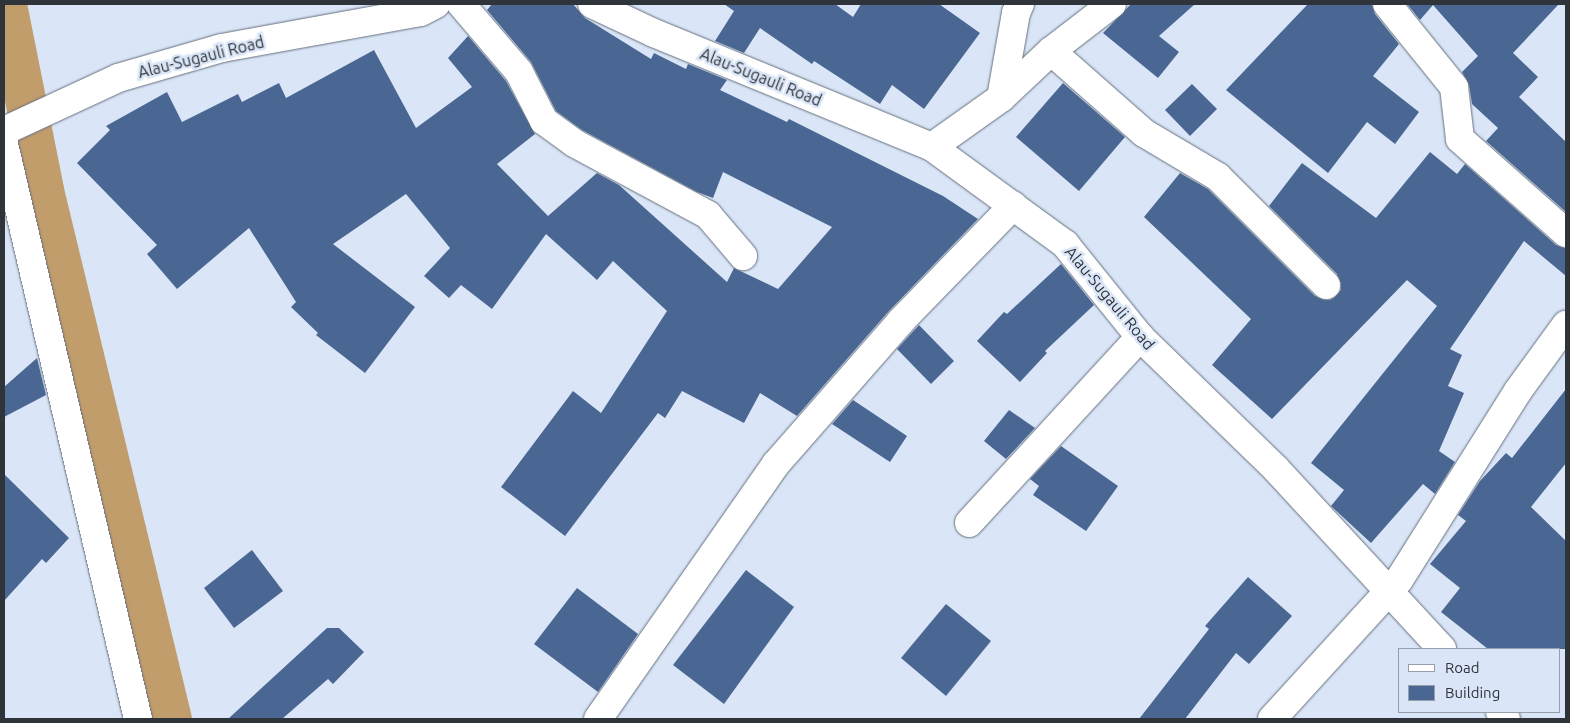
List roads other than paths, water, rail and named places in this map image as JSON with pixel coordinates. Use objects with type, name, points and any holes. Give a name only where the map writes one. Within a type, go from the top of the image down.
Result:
[{"type":"street","name":"Alau-Sugauli Road","points":[[16,128],[118,78],[222,48],[421,12],[436,4]]},
{"type":"street","points":[[461,4],[519,72],[544,120],[574,142],[708,214],[743,256]]},
{"type":"street","name":"Alau-Sugauli Road","points":[[592,4],[663,36],[932,147],[1065,244],[1140,338],[1276,468],[1441,648]]},
{"type":"street","points":[[1001,98],[1016,13],[1020,4]]},
{"type":"street","points":[[932,147],[1001,98],[1051,51],[1112,4]]},
{"type":"street","points":[[1387,4],[1454,87],[1460,139],[1566,233]]},
{"type":"street","points":[[1051,51],[1144,133],[1218,177],[1326,285]]},
{"type":"street","points":[[16,128],[138,719]]},
{"type":"street","points":[[598,719],[776,464],[901,321],[1013,206]]},
{"type":"street","points":[[1272,719],[1390,592],[1518,391],[1566,325]]},
{"type":"street","points":[[969,523],[1140,338]]},
{"type":"waterway","points":[[6,4],[43,190],[171,719]]}]
